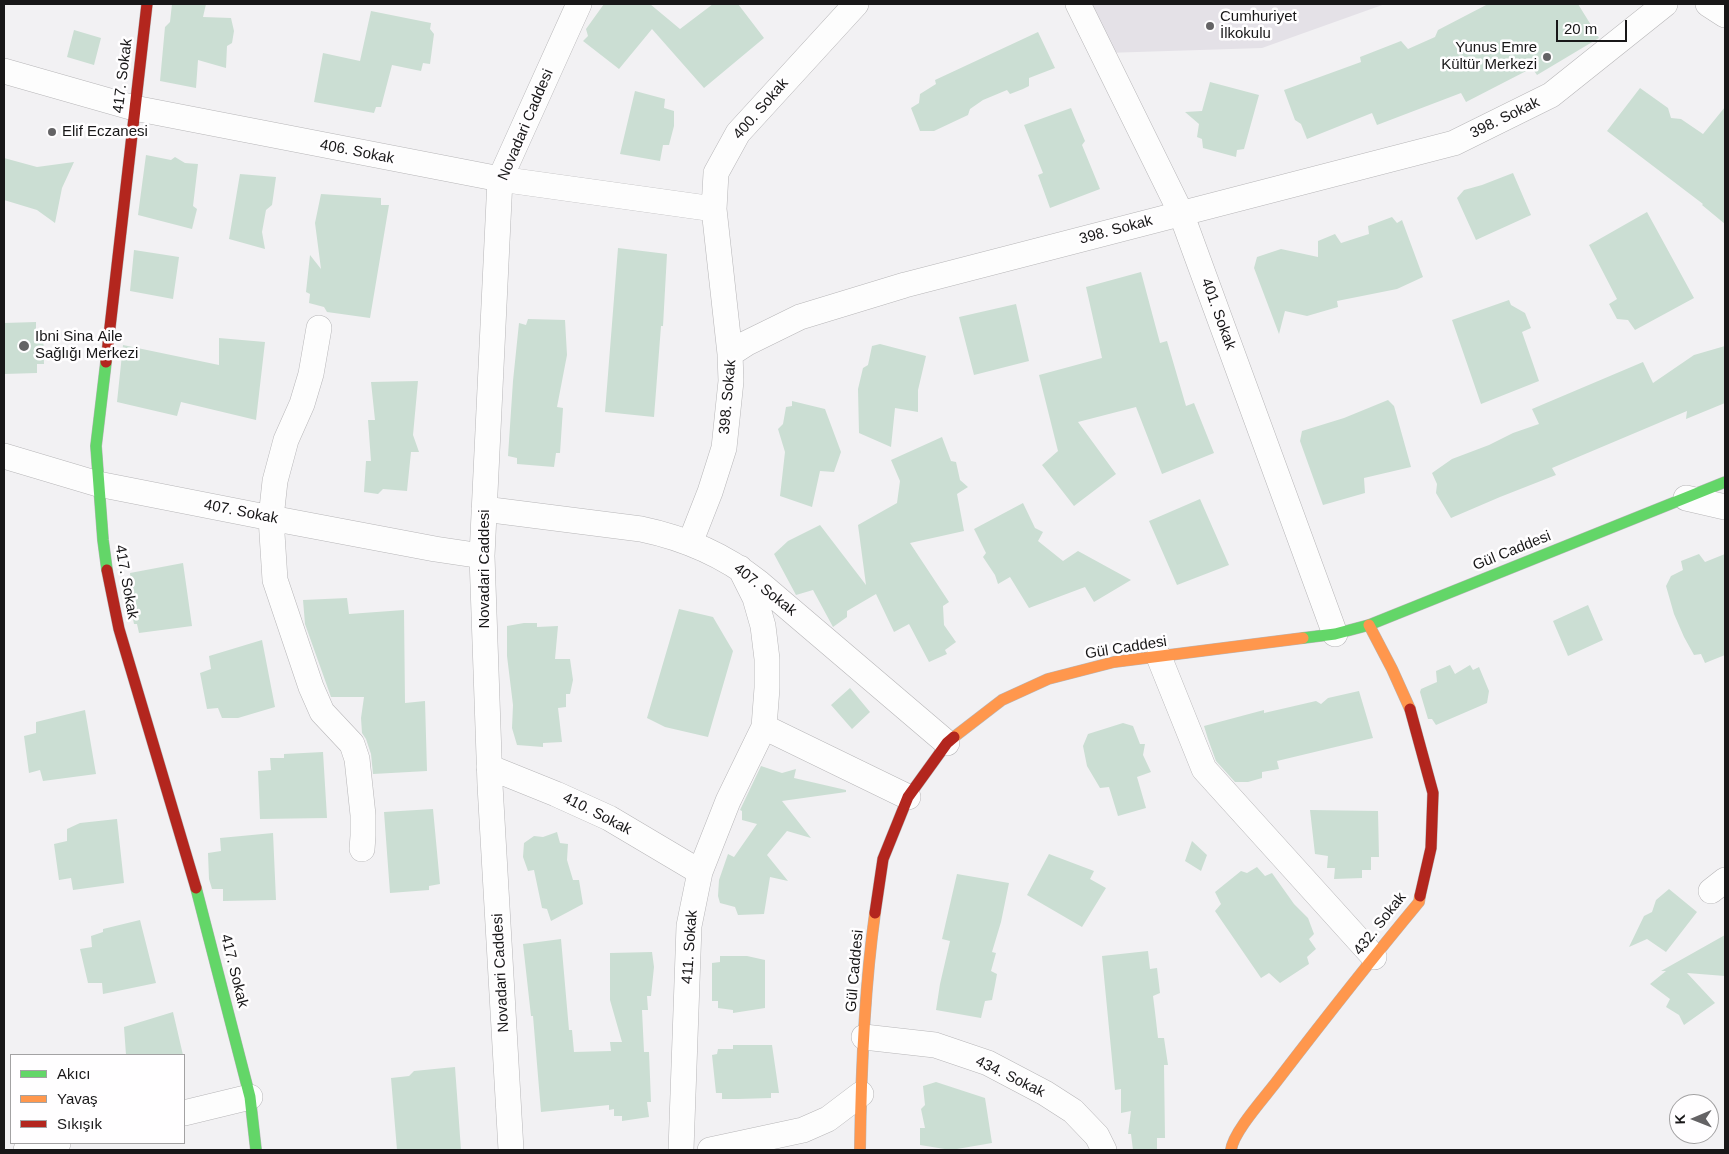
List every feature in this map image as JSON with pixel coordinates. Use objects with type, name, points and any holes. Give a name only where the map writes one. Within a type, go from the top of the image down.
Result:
[{"type":"street","name":"417. Sokak","points":[[147,4],[96,446],[103,540],[119,629],[205,920],[250,1097],[256,1150]]},
{"type":"street","name":"Novadari Caddesi","points":[[511,1150],[490,767],[482,556],[500,180],[579,4]]},
{"type":"street","name":"400. Sokak","points":[[730,354],[714,209],[716,173],[738,133],[856,4]]},
{"type":"street","name":"401. Sokak","points":[[1078,4],[1182,213],[1335,634]]},
{"type":"street","name":"398. Sokak","points":[[690,543],[710,492],[724,448],[731,382],[730,354],[747,343],[800,317],[905,286],[1454,143],[1551,95],[1665,4]]},
{"type":"street","points":[[1708,4],[1725,15]]},
{"type":"street","name":"406. Sokak","points":[[4,71],[134,108],[500,180],[714,209]]},
{"type":"street","points":[[319,328],[311,374],[302,404],[286,440],[276,481],[271,518],[275,580],[308,679],[322,712],[352,744],[357,758],[363,815],[364,836],[362,849]]},
{"type":"street","name":"407. Sokak","points":[[4,456],[98,484],[435,549],[482,556]]},
{"type":"street","name":"Gül Caddesi","points":[[860,1150],[861,1094],[869,958],[883,859],[908,797],[947,743],[1002,700],[1048,678],[1114,662],[1335,634],[1369,625],[1725,482]]},
{"type":"street","points":[[1686,498],[1725,507]]},
{"type":"street","name":"407. Sokak","points":[[484,510],[641,529],[664,534],[708,550],[740,568],[758,582],[947,743]]},
{"type":"street","name":"411. Sokak","points":[[681,1150],[688,926],[700,872],[728,801],[764,727],[767,659],[764,626],[755,598],[740,568]]},
{"type":"street","name":"432. Sokak","points":[[1231,1150],[1232,1142],[1257,1107],[1419,902],[1431,848],[1432,792],[1408,704],[1369,625]]},
{"type":"street","points":[[1159,657],[1204,769],[1374,958]]},
{"type":"street","points":[[764,727],[908,797]]},
{"type":"street","name":"410. Sokak","points":[[490,767],[609,818],[700,872]]},
{"type":"street","name":"434. Sokak","points":[[864,1037],[935,1045],[988,1063],[1045,1093],[1074,1112],[1097,1136],[1104,1150]]},
{"type":"street","points":[[710,1150],[803,1130],[828,1119],[861,1094]]},
{"type":"street","points":[[185,1113],[250,1097]]},
{"type":"street","points":[[26,1150],[53,1144]]},
{"type":"shaded area","name":"Cumhuriyet İlkokulu","points":[[1090,4],[1385,4],[1262,48],[1106,53]]},
{"type":"building","points":[[172,4],[206,4],[203,17],[231,18],[234,31],[232,43],[227,46],[226,68],[198,60],[196,88],[160,81],[165,27],[170,22]]},
{"type":"building","points":[[604,4],[650,4],[680,29],[713,4],[738,4],[764,38],[704,88],[652,29],[619,69],[583,41],[588,36],[586,29]]},
{"type":"building","points":[[1488,4],[1578,4],[1599,38],[1537,75],[1532,68],[1466,102],[1461,93],[1377,125],[1372,113],[1307,139],[1301,124],[1295,120],[1284,90],[1361,62],[1360,57],[1401,41],[1408,49],[1435,37],[1438,30]]},
{"type":"building","points":[[371,11],[431,23],[430,29],[434,34],[430,64],[423,63],[421,71],[392,65],[381,107],[376,107],[374,113],[314,102],[323,53],[360,61]]},
{"type":"building","points":[[74,30],[101,38],[94,65],[67,57]]},
{"type":"building","points":[[1038,32],[1055,68],[1029,78],[1029,86],[1023,89],[1010,94],[1007,90],[983,100],[970,109],[968,115],[934,131],[920,131],[911,108],[919,103],[920,94],[936,84],[935,80]]},
{"type":"building","points":[[1210,82],[1259,95],[1244,149],[1237,150],[1236,157],[1203,148],[1202,139],[1197,137],[1199,124],[1185,112],[1202,111]]},
{"type":"building","points":[[1640,88],[1668,108],[1671,118],[1681,119],[1703,134],[1725,107],[1725,224],[1703,204],[1607,131]]},
{"type":"building","points":[[635,91],[665,99],[664,108],[674,111],[674,126],[669,145],[663,145],[660,161],[620,154]]},
{"type":"building","points":[[1071,108],[1085,141],[1082,145],[1100,189],[1050,208],[1038,175],[1043,173],[1024,125]]},
{"type":"building","points":[[146,155],[171,160],[175,157],[185,163],[198,164],[193,206],[197,209],[192,229],[138,215]]},
{"type":"building","points":[[4,158],[37,167],[74,162],[62,188],[55,223],[37,210],[4,200]]},
{"type":"building","points":[[1513,173],[1531,215],[1476,240],[1457,198],[1464,190]]},
{"type":"building","points":[[240,174],[276,177],[272,205],[266,210],[262,232],[265,249],[229,239]]},
{"type":"building","points":[[321,194],[381,198],[381,205],[389,205],[370,318],[327,312],[324,307],[309,303],[310,294],[306,292],[310,255],[321,269],[315,223]]},
{"type":"building","points":[[1647,212],[1694,298],[1635,330],[1628,320],[1617,319],[1609,304],[1617,299],[1589,245]]},
{"type":"building","points":[[1392,217],[1397,223],[1402,220],[1423,277],[1397,289],[1337,301],[1338,307],[1307,316],[1285,311],[1279,334],[1254,268],[1257,257],[1281,249],[1318,257],[1318,241],[1335,234],[1341,243],[1369,234],[1368,226]]},
{"type":"building","points":[[618,248],[667,254],[663,326],[661,326],[654,417],[605,412]]},
{"type":"building","points":[[134,250],[179,257],[173,299],[130,291]]},
{"type":"building","points":[[1141,272],[1160,343],[1167,341],[1186,406],[1194,403],[1214,453],[1162,474],[1136,407],[1078,422],[1116,474],[1074,506],[1042,465],[1058,451],[1039,375],[1102,358],[1086,287]]},
{"type":"building","points":[[1509,300],[1511,305],[1525,313],[1531,328],[1522,332],[1539,381],[1481,404],[1452,320]]},
{"type":"building","points":[[1016,304],[1029,361],[974,375],[959,317]]},
{"type":"building","points":[[528,319],[565,320],[567,355],[557,407],[563,408],[560,453],[556,453],[554,467],[517,464],[517,458],[508,456],[519,323],[526,325]]},
{"type":"building","name":"Ibni Sina Aile Sağlığı Merkezi","points":[[36,322],[36,329],[43,328],[44,364],[37,364],[37,373],[4,374],[4,323]]},
{"type":"building","points":[[219,338],[265,342],[256,420],[181,402],[177,416],[117,402],[123,345],[219,365]]},
{"type":"building","points":[[880,344],[926,356],[918,390],[918,412],[895,408],[891,447],[859,433],[858,389],[863,368],[868,365],[872,346]]},
{"type":"building","points":[[1725,346],[1725,403],[1686,419],[1687,411],[1552,468],[1556,475],[1451,518],[1436,493],[1437,484],[1432,473],[1452,459],[1539,424],[1532,409],[1643,362],[1653,383],[1694,355]]},
{"type":"building","points":[[418,381],[413,435],[419,452],[411,452],[407,491],[383,489],[378,494],[364,492],[366,461],[371,461],[368,420],[375,420],[371,382]]},
{"type":"building","points":[[1388,400],[1394,406],[1411,467],[1364,478],[1365,493],[1323,505],[1300,441],[1302,431],[1344,418]]},
{"type":"building","points":[[792,401],[825,409],[841,452],[834,472],[820,471],[812,507],[780,496],[785,452],[778,429],[783,424],[786,407],[792,406]]},
{"type":"building","points":[[942,437],[951,461],[956,462],[960,480],[968,487],[957,494],[964,531],[910,543],[949,602],[943,606],[944,625],[956,642],[945,650],[947,654],[929,662],[909,624],[894,632],[876,594],[847,611],[847,617],[833,627],[813,590],[796,595],[774,554],[788,541],[820,525],[866,585],[858,525],[897,503],[900,481],[891,460]]},
{"type":"building","points":[[1200,499],[1229,565],[1177,585],[1149,521]]},
{"type":"building","points":[[1023,503],[1035,528],[1043,532],[1038,541],[1063,561],[1078,551],[1131,580],[1094,602],[1085,587],[1029,608],[1010,577],[998,584],[995,575],[983,557],[986,553],[974,529]]},
{"type":"building","points":[[1699,554],[1705,562],[1725,554],[1725,655],[1705,663],[1701,654],[1694,655],[1684,637],[1674,614],[1666,586],[1671,576],[1683,570],[1681,561]]},
{"type":"building","points":[[183,563],[192,626],[139,633],[137,624],[134,624],[126,585],[131,585],[130,573]]},
{"type":"building","points":[[347,598],[349,614],[404,610],[405,703],[425,701],[427,771],[373,774],[371,754],[362,733],[361,718],[364,697],[331,697],[305,624],[303,600]]},
{"type":"building","points":[[1588,605],[1603,640],[1568,656],[1553,621]]},
{"type":"building","points":[[679,609],[713,617],[733,651],[708,737],[665,727],[647,718]]},
{"type":"building","points":[[537,623],[537,627],[558,626],[555,659],[570,659],[573,680],[570,694],[566,694],[566,707],[558,708],[562,742],[543,743],[543,747],[517,745],[512,728],[513,705],[507,656],[507,626]]},
{"type":"building","points":[[262,640],[275,707],[238,718],[222,718],[218,708],[207,709],[200,673],[211,669],[209,656]]},
{"type":"building","points":[[1450,665],[1455,674],[1470,665],[1473,670],[1479,667],[1489,691],[1487,703],[1436,725],[1432,719],[1428,719],[1420,692],[1421,689],[1437,682],[1436,671]]},
{"type":"building","points":[[850,688],[870,712],[852,729],[831,705]]},
{"type":"building","points":[[1359,691],[1373,738],[1277,761],[1279,769],[1262,772],[1262,778],[1248,782],[1235,782],[1216,761],[1204,726],[1264,710],[1264,713],[1316,701],[1321,704],[1328,698]]},
{"type":"building","points":[[85,710],[96,774],[43,781],[40,770],[29,773],[24,736],[36,733],[36,722]]},
{"type":"building","points":[[1123,723],[1133,726],[1140,744],[1145,744],[1143,755],[1151,772],[1137,777],[1146,808],[1118,816],[1109,787],[1100,788],[1087,766],[1083,746],[1088,734]]},
{"type":"building","points":[[323,752],[327,818],[260,819],[258,771],[271,770],[270,758],[284,758],[284,754]]},
{"type":"building","points":[[761,766],[782,773],[796,769],[794,778],[846,790],[846,792],[782,801],[811,838],[787,831],[767,855],[788,881],[770,877],[764,914],[738,915],[735,907],[720,903],[718,896],[719,880],[728,854],[734,857],[757,824],[742,820],[742,811],[740,810]]},
{"type":"building","points":[[433,809],[440,884],[429,886],[429,890],[390,893],[384,812]]},
{"type":"building","points":[[1310,810],[1378,811],[1379,857],[1371,857],[1371,870],[1362,870],[1362,878],[1334,879],[1335,868],[1327,868],[1328,856],[1315,854]]},
{"type":"building","points":[[117,819],[124,883],[73,890],[71,878],[59,880],[54,844],[67,841],[67,829],[80,823]]},
{"type":"building","points":[[557,832],[560,843],[568,844],[567,860],[573,880],[579,880],[583,904],[551,921],[547,909],[542,908],[534,870],[528,871],[523,857],[524,843],[534,836],[543,837]]},
{"type":"building","points":[[273,833],[276,900],[223,901],[223,889],[212,889],[209,879],[208,853],[221,851],[220,838]]},
{"type":"building","points":[[1192,841],[1207,855],[1201,871],[1185,861]]},
{"type":"building","points":[[1049,854],[1094,871],[1090,879],[1106,888],[1082,927],[1027,895]]},
{"type":"building","points":[[1257,867],[1265,876],[1272,873],[1294,904],[1308,918],[1314,934],[1309,939],[1316,949],[1307,957],[1309,964],[1280,983],[1269,973],[1261,978],[1215,911],[1221,904],[1215,892],[1241,871],[1247,873]]},
{"type":"building","points":[[957,874],[1009,883],[1001,922],[992,952],[996,953],[991,971],[997,974],[992,1000],[985,1001],[981,1018],[936,1010],[950,941],[942,939]]},
{"type":"building","points":[[1669,889],[1697,912],[1666,952],[1647,939],[1629,947],[1644,916],[1652,912],[1656,900]]},
{"type":"building","points":[[140,920],[156,983],[103,994],[102,983],[88,983],[80,949],[92,947],[91,936],[103,932],[103,929]]},
{"type":"building","points":[[1725,935],[1725,976],[1687,973],[1715,1003],[1684,1025],[1679,1015],[1666,1007],[1670,999],[1650,984],[1666,971],[1661,971]]},
{"type":"building","points":[[561,939],[569,1030],[572,1030],[574,1052],[611,1051],[610,1042],[622,1042],[610,1000],[610,953],[652,952],[654,967],[651,996],[647,996],[648,1010],[642,1010],[644,1052],[649,1052],[651,1102],[647,1102],[649,1117],[622,1121],[622,1116],[614,1116],[614,1109],[609,1110],[609,1105],[541,1112],[533,1016],[531,1016],[523,944]]},
{"type":"building","points":[[1148,951],[1150,969],[1157,968],[1160,993],[1153,996],[1158,1038],[1164,1038],[1168,1065],[1164,1065],[1165,1138],[1157,1138],[1157,1150],[1133,1150],[1131,1134],[1128,1134],[1131,1111],[1121,1113],[1121,1089],[1115,1090],[1102,956]]},
{"type":"building","points":[[720,956],[747,956],[765,960],[765,1008],[733,1013],[733,1010],[718,1008],[718,1001],[712,1001],[712,963],[720,962]]},
{"type":"building","points":[[173,1012],[183,1054],[126,1054],[124,1027]]},
{"type":"building","points":[[733,1045],[772,1045],[779,1093],[771,1093],[771,1098],[722,1099],[722,1093],[716,1093],[712,1055],[717,1054],[718,1049],[733,1049]]},
{"type":"building","points":[[455,1067],[461,1150],[397,1150],[391,1078],[409,1076],[414,1071]]},
{"type":"building","points":[[936,1082],[985,1098],[992,1143],[951,1150],[920,1145],[920,1128],[925,1128],[921,1109],[925,1105],[923,1086]]},
{"type":"traffic: fast","points":[[106,362],[96,446],[107,570]]},
{"type":"traffic: fast","points":[[1303,638],[1335,634],[1369,625],[1725,482]]},
{"type":"traffic: fast","points":[[196,888],[250,1097],[256,1150]]},
{"type":"traffic: slow","points":[[1369,625],[1410,709]]},
{"type":"traffic: slow","points":[[954,737],[1002,700],[1048,679],[1114,662],[1303,638]]},
{"type":"traffic: slow","points":[[1231,1150],[1237,1134],[1250,1115],[1419,902],[1420,896]]},
{"type":"traffic: slow","points":[[860,1150],[864,1032],[868,972],[875,913]]},
{"type":"traffic: jam","points":[[106,362],[147,4]]},
{"type":"traffic: jam","points":[[107,570],[119,629],[196,888]]},
{"type":"traffic: jam","points":[[1410,709],[1433,793],[1431,848],[1420,896]]},
{"type":"traffic: jam","points":[[875,913],[883,859],[908,797],[947,743],[954,737]]},
{"type":"place","name":"Cumhuriyet İlkokulu","points":[[1210,26]]},
{"type":"place","name":"Yunus Emre Kültür Merkezi","points":[[1547,57]]},
{"type":"place","name":"Elif Eczanesi","points":[[52,132]]},
{"type":"place","name":"Ibni Sina Aile Sağlığı Merkezi","points":[[24,346]]}]
